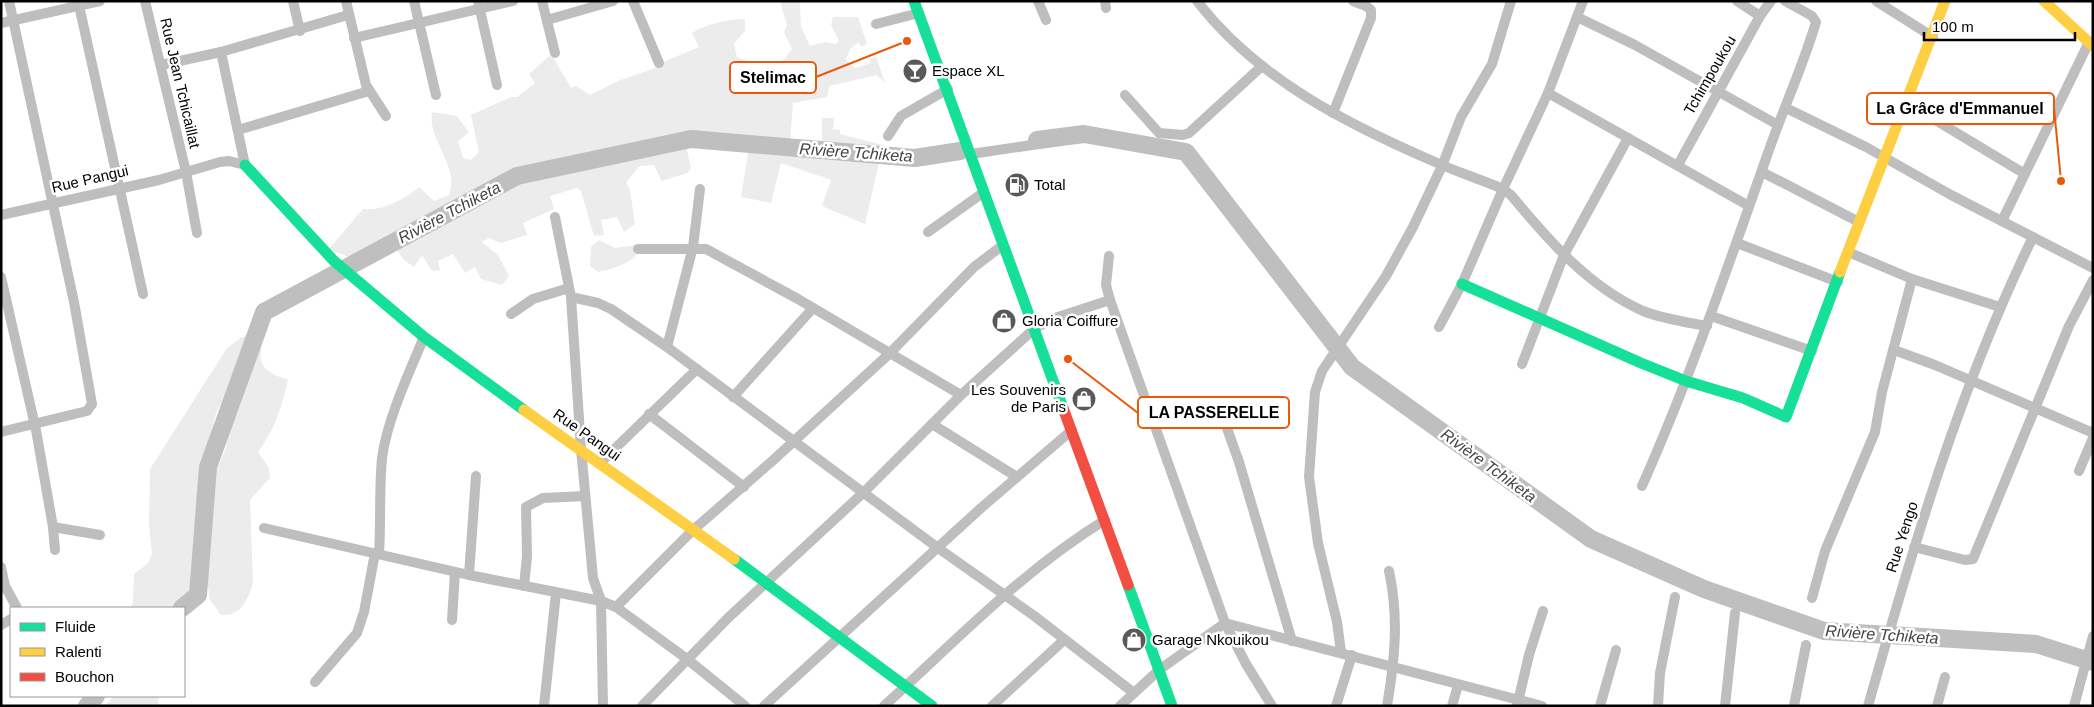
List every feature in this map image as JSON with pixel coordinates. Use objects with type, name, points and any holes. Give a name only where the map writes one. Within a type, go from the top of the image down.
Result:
[{"type":"main road","points":[[1462,284],[1541,317],[1605,348],[1686,381],[1743,398],[1786,417],[1838,282],[1883,157],[1907,103],[1945,1]]},
{"type":"main road","points":[[2044,1],[2058,6],[2091,44]]},
{"type":"main road","points":[[919,5],[984,192],[1172,706]]},
{"type":"main road","name":"Rue Pangui","points":[[245,165],[334,261],[424,338],[765,582],[932,706]]},
{"type":"street","points":[[1,432],[87,411],[92,404],[79,326],[9,1]]},
{"type":"street","points":[[1,22],[78,4],[100,1]]},
{"type":"street","name":"Rue Jean Tchicaillat","points":[[145,1],[186,172],[197,233]]},
{"type":"street","points":[[293,1],[300,31]]},
{"type":"street","points":[[346,1],[348,16],[369,91],[386,116]]},
{"type":"street","points":[[414,1],[436,94]]},
{"type":"street","points":[[354,38],[479,5],[513,1]]},
{"type":"street","points":[[542,1],[555,53]]},
{"type":"street","points":[[547,20],[613,1]]},
{"type":"street","points":[[633,1],[659,63]]},
{"type":"street","points":[[1038,1],[1046,20]]},
{"type":"street","points":[[1197,1],[1209,17],[1262,66],[1285,84],[1333,113],[1390,142],[1442,166],[1502,189],[1512,195],[1564,255],[1610,293],[1631,305],[1659,316],[1709,321],[1812,351]]},
{"type":"street","points":[[1333,113],[1370,18],[1371,10],[1353,1]]},
{"type":"street","points":[[1341,652],[1337,622],[1318,543],[1309,477],[1315,392],[1322,371],[1386,276],[1442,166],[1462,117],[1492,64],[1511,1]]},
{"type":"street","points":[[1439,327],[1462,284],[1502,189],[1548,92],[1583,1]]},
{"type":"street","points":[[1737,1],[1760,16]]},
{"type":"street","name":"Tchimpoukou","points":[[1678,165],[1760,16],[1771,1]]},
{"type":"street","points":[[1642,486],[1709,321],[1816,22],[1812,16],[1785,1]]},
{"type":"street","points":[[1876,1],[1932,37]]},
{"type":"street","points":[[78,4],[143,294]]},
{"type":"street","points":[[479,5],[497,85]]},
{"type":"street","points":[[876,24],[919,5]]},
{"type":"street","points":[[161,65],[221,52],[348,16]]},
{"type":"street","points":[[1577,17],[1634,45],[1778,125]]},
{"type":"street","points":[[2002,221],[2091,44]]},
{"type":"street","points":[[221,52],[245,165]]},
{"type":"street","points":[[1125,95],[1159,133],[1183,135],[1189,132],[1262,66]]},
{"type":"street","points":[[888,136],[901,116],[948,89]]},
{"type":"street","points":[[238,130],[369,91]]},
{"type":"street","points":[[1548,92],[1749,206]]},
{"type":"street","points":[[1907,103],[2025,174]]},
{"type":"street","points":[[1786,108],[2093,268]]},
{"type":"street","points":[[1522,364],[1564,255],[1628,138]]},
{"type":"street","points":[[971,154],[1059,141]]},
{"type":"street","name":"Rue Pangui","points":[[1,215],[229,161],[245,165]]},
{"type":"street","points":[[1762,172],[1859,222]]},
{"type":"street","points":[[667,347],[693,247],[700,190]]},
{"type":"street","points":[[928,232],[984,192]]},
{"type":"street","points":[[555,217],[570,292],[581,449],[593,578],[601,602],[603,706]]},
{"type":"street","name":"Rue Yengo","points":[[1868,706],[1914,547],[1972,381],[2000,307],[2033,238]]},
{"type":"street","points":[[1737,244],[1838,282]]},
{"type":"street","points":[[616,607],[692,530],[744,487],[888,354],[974,267],[1004,245]]},
{"type":"street","points":[[638,249],[693,247],[706,249],[813,308],[888,354],[961,395]]},
{"type":"street","points":[[1848,252],[1912,279],[2000,307]]},
{"type":"street","points":[[1109,256],[1106,285],[1110,300],[1225,623],[1246,664],[1272,706]]},
{"type":"street","points":[[1,277],[34,424],[53,528],[55,550]]},
{"type":"street","points":[[1812,598],[1825,551],[1875,432],[1912,279]]},
{"type":"street","points":[[1914,547],[1964,560],[1974,559],[2069,326],[2093,280]]},
{"type":"street","points":[[511,314],[533,299],[570,292],[611,309],[667,347],[1134,693]]},
{"type":"street","points":[[642,706],[765,582],[864,492],[961,395],[1035,328],[1058,317],[1110,300]]},
{"type":"street","points":[[733,397],[813,308]]},
{"type":"street","points":[[315,682],[357,632],[364,612],[377,554],[380,489],[385,443],[406,382],[424,338]]},
{"type":"street","points":[[1894,350],[2093,433]]},
{"type":"street","points":[[600,463],[697,370]]},
{"type":"street","points":[[649,414],[744,487]]},
{"type":"street","points":[[1222,417],[1239,462],[1292,641]]},
{"type":"street","points":[[932,424],[1017,477]]},
{"type":"street","points":[[764,706],[1017,477],[1072,430]]},
{"type":"street","points":[[2078,471],[2093,438]]},
{"type":"street","points":[[468,575],[476,476]]},
{"type":"street","points":[[524,586],[527,556],[526,507],[543,498],[585,496]]},
{"type":"street","points":[[884,706],[1004,595],[1068,543],[1105,520]]},
{"type":"street","points":[[53,528],[100,536]]},
{"type":"street","points":[[264,528],[468,575],[601,602],[616,607],[687,659],[745,706]]},
{"type":"street","points":[[1,567],[3,587],[16,607]]},
{"type":"street","points":[[1387,706],[1394,668],[1396,609],[1389,571]]},
{"type":"street","points":[[452,620],[455,572]]},
{"type":"street","points":[[544,706],[556,593]]},
{"type":"street","points":[[1658,706],[1660,673],[1675,597]]},
{"type":"street","points":[[1518,703],[1529,655],[1543,611]]},
{"type":"street","points":[[1725,706],[1735,613]]},
{"type":"street","points":[[1225,623],[1352,655],[1518,703],[1542,706]]},
{"type":"street","points":[[1120,706],[1159,670],[1225,623]]},
{"type":"street","points":[[2074,706],[2093,636]]},
{"type":"street","points":[[992,706],[1064,640]]},
{"type":"street","points":[[1794,706],[1806,645]]},
{"type":"street","points":[[1600,706],[1616,650]]},
{"type":"street","points":[[1336,706],[1352,655]]},
{"type":"street","points":[[1937,706],[1945,677]]},
{"type":"street","points":[[1452,706],[1458,685]]},
{"type":"shaded area","points":[[780,1],[800,1],[801,27],[810,46],[825,42],[835,44],[839,41],[831,25],[833,17],[858,17],[867,44],[861,47],[859,42],[850,49],[846,60],[855,68],[871,63],[870,60],[876,56],[885,83],[877,75],[829,86],[827,97],[793,103],[790,142],[822,143],[822,118],[834,118],[833,129],[840,130],[840,134],[883,145],[865,224],[822,206],[831,180],[781,163],[771,203],[741,197],[751,135],[693,135],[687,150],[691,168],[687,173],[662,181],[654,165],[640,166],[626,182],[630,190],[635,224],[624,232],[617,217],[601,220],[604,235],[594,236],[581,191],[577,188],[550,196],[554,209],[523,223],[527,235],[501,243],[489,238],[482,242],[498,255],[509,276],[502,285],[481,279],[475,267],[465,273],[453,254],[438,261],[440,270],[432,271],[422,255],[414,267],[404,260],[393,245],[351,258],[329,249],[363,209],[393,204],[419,187],[434,201],[449,195],[450,173],[434,133],[432,112],[457,116],[469,132],[458,141],[463,158],[471,160],[479,152],[471,115],[511,97],[517,97],[535,83],[529,74],[549,56],[554,59],[571,88],[576,86],[590,95],[618,81],[655,68],[668,60],[699,47],[692,33],[711,25],[732,20],[745,19],[745,31],[734,44],[737,57],[774,72],[792,49],[784,32],[787,25]]},
{"type":"shaded area","points":[[599,240],[615,248],[636,245],[640,250],[637,255],[627,262],[598,272],[590,266],[591,247]]},
{"type":"shaded area","points":[[249,336],[240,366],[216,413],[208,446],[200,463],[190,594],[176,607],[131,607],[133,603],[134,574],[148,563],[152,554],[149,524],[150,469],[227,348],[242,337]]},
{"type":"shaded area","points":[[262,346],[261,359],[266,369],[288,379],[277,417],[269,435],[258,452],[269,468],[270,478],[250,500],[253,582],[243,606],[233,613],[221,615],[210,600],[206,574],[213,479],[226,448],[230,415],[256,354]]},
{"type":"shaded area","points":[[113,697],[159,697],[158,706],[105,706]]},
{"type":"waterway","name":"Rivière Tchiketa","points":[[1037,140],[1084,134],[1186,152],[1352,367],[1591,539],[1704,589],[1824,631],[2036,644],[2093,662]]},
{"type":"waterway","name":"Rivière Tchiketa","points":[[183,607],[198,595],[208,467],[264,312],[517,176],[691,139],[915,158],[960,151]]},
{"type":"waterway","name":"Rivière Tchiketa","points":[[87,706],[95,697]]},
{"type":"traffic: fast","points":[[914,1],[1063,408]]},
{"type":"traffic: fast","points":[[245,165],[334,261],[424,337],[524,410]]},
{"type":"traffic: fast","points":[[1462,284],[1641,363],[1686,381],[1743,398],[1786,417],[1840,272]]},
{"type":"traffic: fast","points":[[734,559],[932,706]]},
{"type":"traffic: fast","points":[[1128,585],[1172,706]]},
{"type":"traffic: slow","points":[[1840,272],[1945,1]]},
{"type":"traffic: slow","points":[[2044,1],[2093,46]]},
{"type":"traffic: slow","points":[[524,410],[734,559]]},
{"type":"traffic: jam","points":[[1063,408],[1128,585]]},
{"type":"place","name":"Stelimac","points":[[907,41]]},
{"type":"place","name":"Espace XL","points":[[915,71]]},
{"type":"place","name":"La Grâce d'Emmanuel","points":[[2061,181]]},
{"type":"place","name":"Total","points":[[1017,185]]},
{"type":"place","name":"Gloria Coiffure","points":[[1004,321]]},
{"type":"place","name":"LA PASSERELLE","points":[[1068,359]]},
{"type":"place","name":"Les Souvenirs de Paris","points":[[1084,399]]},
{"type":"place","name":"Garage Nkouikou","points":[[1134,640]]}]
